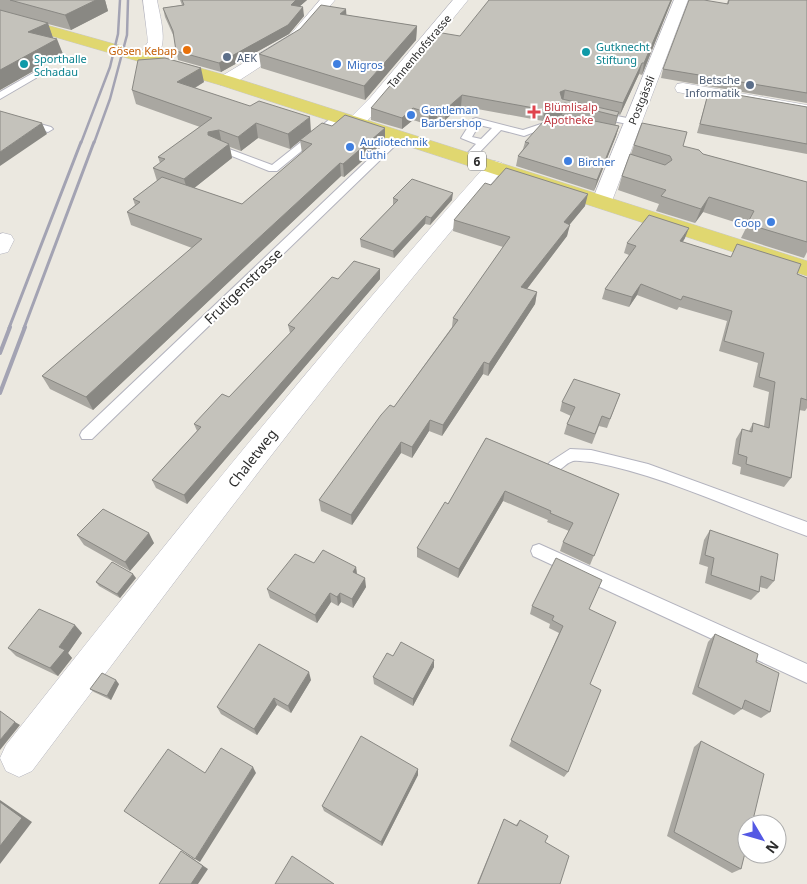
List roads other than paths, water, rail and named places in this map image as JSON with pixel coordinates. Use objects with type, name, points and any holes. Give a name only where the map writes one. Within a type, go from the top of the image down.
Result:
[{"type":"main road","name":"6","points":[[0,16],[226,81],[468,158],[489,155],[602,201],[807,269]]},
{"type":"street","points":[[146,57],[153,50],[156,42],[150,0]]},
{"type":"street","points":[[226,81],[296,38],[328,0]]},
{"type":"street","name":"Tannenhofstrasse","points":[[347,120],[376,102],[461,0]]},
{"type":"street","name":"Postgässli","points":[[602,201],[622,161],[626,130],[681,0]]},
{"type":"street","points":[[683,88],[807,110]]},
{"type":"street","name":"Chaletweg","points":[[19,758],[264,442],[435,234],[489,155]]},
{"type":"lane","points":[[0,96],[33,76]]},
{"type":"lane","points":[[589,113],[626,130]]},
{"type":"lane","points":[[0,116],[48,129]]},
{"type":"lane","points":[[217,148],[273,169],[347,120]]},
{"type":"lane","points":[[489,155],[466,138],[476,121],[524,133],[562,120]]},
{"type":"lane","points":[[489,155],[499,127]]},
{"type":"lane","name":"Frutigenstrasse","points":[[87,435],[399,136]]},
{"type":"lane","points":[[468,158],[489,155]]},
{"type":"lane","points":[[555,466],[570,455],[590,456],[648,470],[807,529]]},
{"type":"lane","points":[[539,551],[807,674]]},
{"type":"railway","points":[[81,143],[110,67],[118,34],[120,0]]},
{"type":"railway","points":[[94,143],[110,99],[127,35],[128,0]]},
{"type":"railway","points":[[9,328],[81,142]]},
{"type":"railway","points":[[24,328],[94,142]]},
{"type":"railway","points":[[0,353],[10,327]]},
{"type":"railway","points":[[0,393],[25,327]]},
{"type":"place","name":"Gösen Kebap","points":[[187,50]]},
{"type":"place","name":"Gutknecht Stiftung","points":[[586,52]]},
{"type":"place","name":"AEK","points":[[227,57]]},
{"type":"place","name":"Sporthalle Schadau","points":[[24,64]]},
{"type":"place","name":"Migros","points":[[337,64]]},
{"type":"place","name":"Betsche Informatik","points":[[750,85]]},
{"type":"place","name":"Blümlisalp Apotheke","points":[[534,112]]},
{"type":"place","name":"Gentleman Barbershop","points":[[411,115]]},
{"type":"place","name":"Audiotechnik Lüthi","points":[[350,147]]},
{"type":"place","name":"Bircher","points":[[568,161]]},
{"type":"place","name":"Coop","points":[[771,222]]}]
